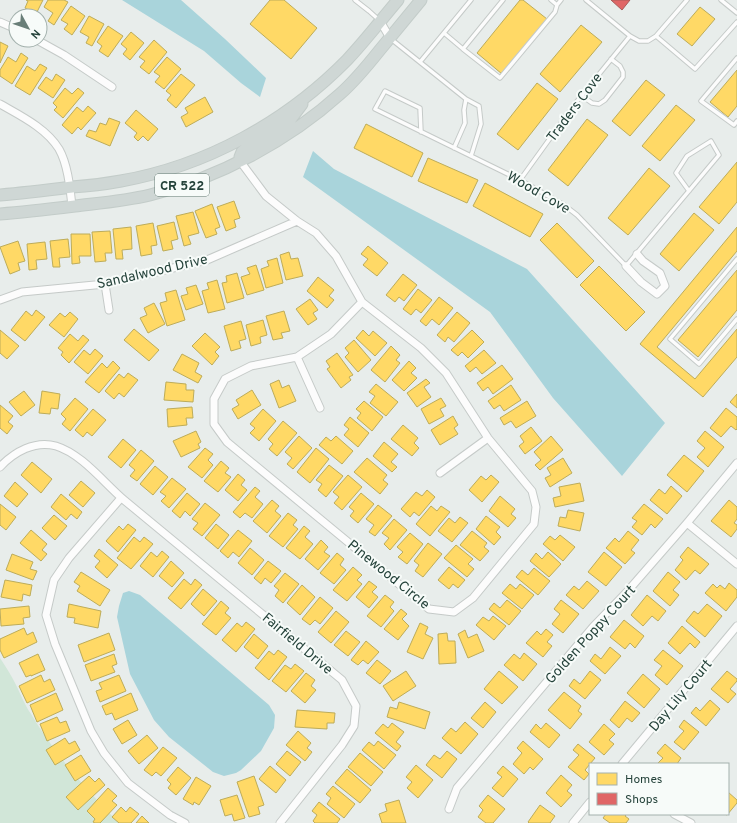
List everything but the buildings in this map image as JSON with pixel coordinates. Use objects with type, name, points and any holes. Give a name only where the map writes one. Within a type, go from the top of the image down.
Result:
[{"type":"main road","name":"CR 522","points":[[0,195],[121,181],[176,167],[227,147],[256,132],[309,94],[347,60],[398,0]]},
{"type":"main road","name":"CR 522","points":[[0,214],[116,201],[150,195],[185,184],[240,161],[278,140],[312,117],[341,93],[364,69],[421,0]]},
{"type":"main road","points":[[240,161],[242,152],[249,146],[290,120],[309,94]]},
{"type":"street","points":[[380,21],[390,38]]},
{"type":"street","points":[[48,46],[112,87]]},
{"type":"street","points":[[0,104],[46,134],[60,150],[66,168],[72,206]]},
{"type":"street","name":"Pinewood Circle","points":[[240,161],[266,196],[297,221],[316,233],[336,256],[362,302],[421,348],[446,373],[488,438],[532,491],[536,506],[534,524],[473,598],[454,612],[429,609],[227,442],[214,424],[214,399],[225,379],[251,366],[297,357],[331,334],[362,302]]},
{"type":"street","name":"Sandalwood Drive","points":[[0,300],[22,292],[105,284],[206,260],[297,221]]},
{"type":"street","name":"Wood Cove","points":[[626,266],[641,282],[657,294],[665,286],[660,273],[643,261],[637,254]]},
{"type":"street","points":[[105,284],[109,310]]},
{"type":"street","points":[[297,357],[320,408]]},
{"type":"street","points":[[440,473],[488,438]]},
{"type":"street","name":"Fairfield Drive","points":[[0,467],[15,454],[30,446],[47,444],[72,453],[121,498],[342,680],[356,706],[354,726],[342,745],[280,823]]},
{"type":"street","name":"Golden Poppy Court","points":[[449,809],[458,788],[593,627],[626,593],[737,463]]},
{"type":"street","points":[[121,498],[69,558],[54,580],[46,615],[55,644],[91,731],[104,753],[128,783],[170,815],[185,823]]},
{"type":"street","points":[[687,523],[737,564]]},
{"type":"street","name":"Day Lily Court","points":[[623,763],[737,626]]},
{"type":"street","points":[[573,823],[589,803]]},
{"type":"street","points":[[676,815],[691,823]]},
{"type":"lane","points":[[355,0],[380,21]]},
{"type":"lane","points":[[420,62],[471,0]]},
{"type":"lane","points":[[463,48],[503,0]]},
{"type":"lane","points":[[551,0],[557,5]]},
{"type":"lane","points":[[444,33],[500,78],[555,12],[557,5],[562,0]]},
{"type":"lane","points":[[586,0],[630,36],[639,41],[648,41],[656,36],[686,0]]},
{"type":"lane","points":[[722,0],[737,13]]},
{"type":"lane","points":[[656,36],[695,69],[737,22]]},
{"type":"lane","name":"Traders Cove","points":[[520,180],[582,96],[630,36]]},
{"type":"lane","points":[[390,38],[466,99],[479,106],[481,124],[471,156]]},
{"type":"lane","points":[[737,58],[701,100],[734,125],[737,121]]},
{"type":"lane","points":[[582,96],[592,103],[599,104],[605,100],[623,78],[623,72],[620,66],[611,59]]},
{"type":"lane","name":"Wood Cove","points":[[421,132],[420,108],[385,92],[375,109],[421,132],[520,180],[564,205],[577,215],[626,266]]},
{"type":"lane","points":[[454,148],[465,123],[464,110],[466,99]]},
{"type":"lane","points":[[626,266],[637,254],[719,155],[711,141],[687,156],[676,173],[689,191]]},
{"type":"lane","points":[[737,259],[670,339],[699,364],[737,319]]},
{"type":"green space","points":[[0,658],[40,729],[50,743],[83,785],[119,823],[0,823]]},
{"type":"water","points":[[122,0],[181,0],[266,78],[260,97],[241,83],[204,51]]},
{"type":"water","points":[[313,151],[334,169],[527,269],[665,423],[622,476],[553,398],[490,312],[303,177]]},
{"type":"water","points":[[129,591],[140,595],[269,705],[275,715],[274,728],[261,751],[241,770],[224,776],[213,772],[169,737],[154,720],[130,674],[117,617],[123,593]]}]
